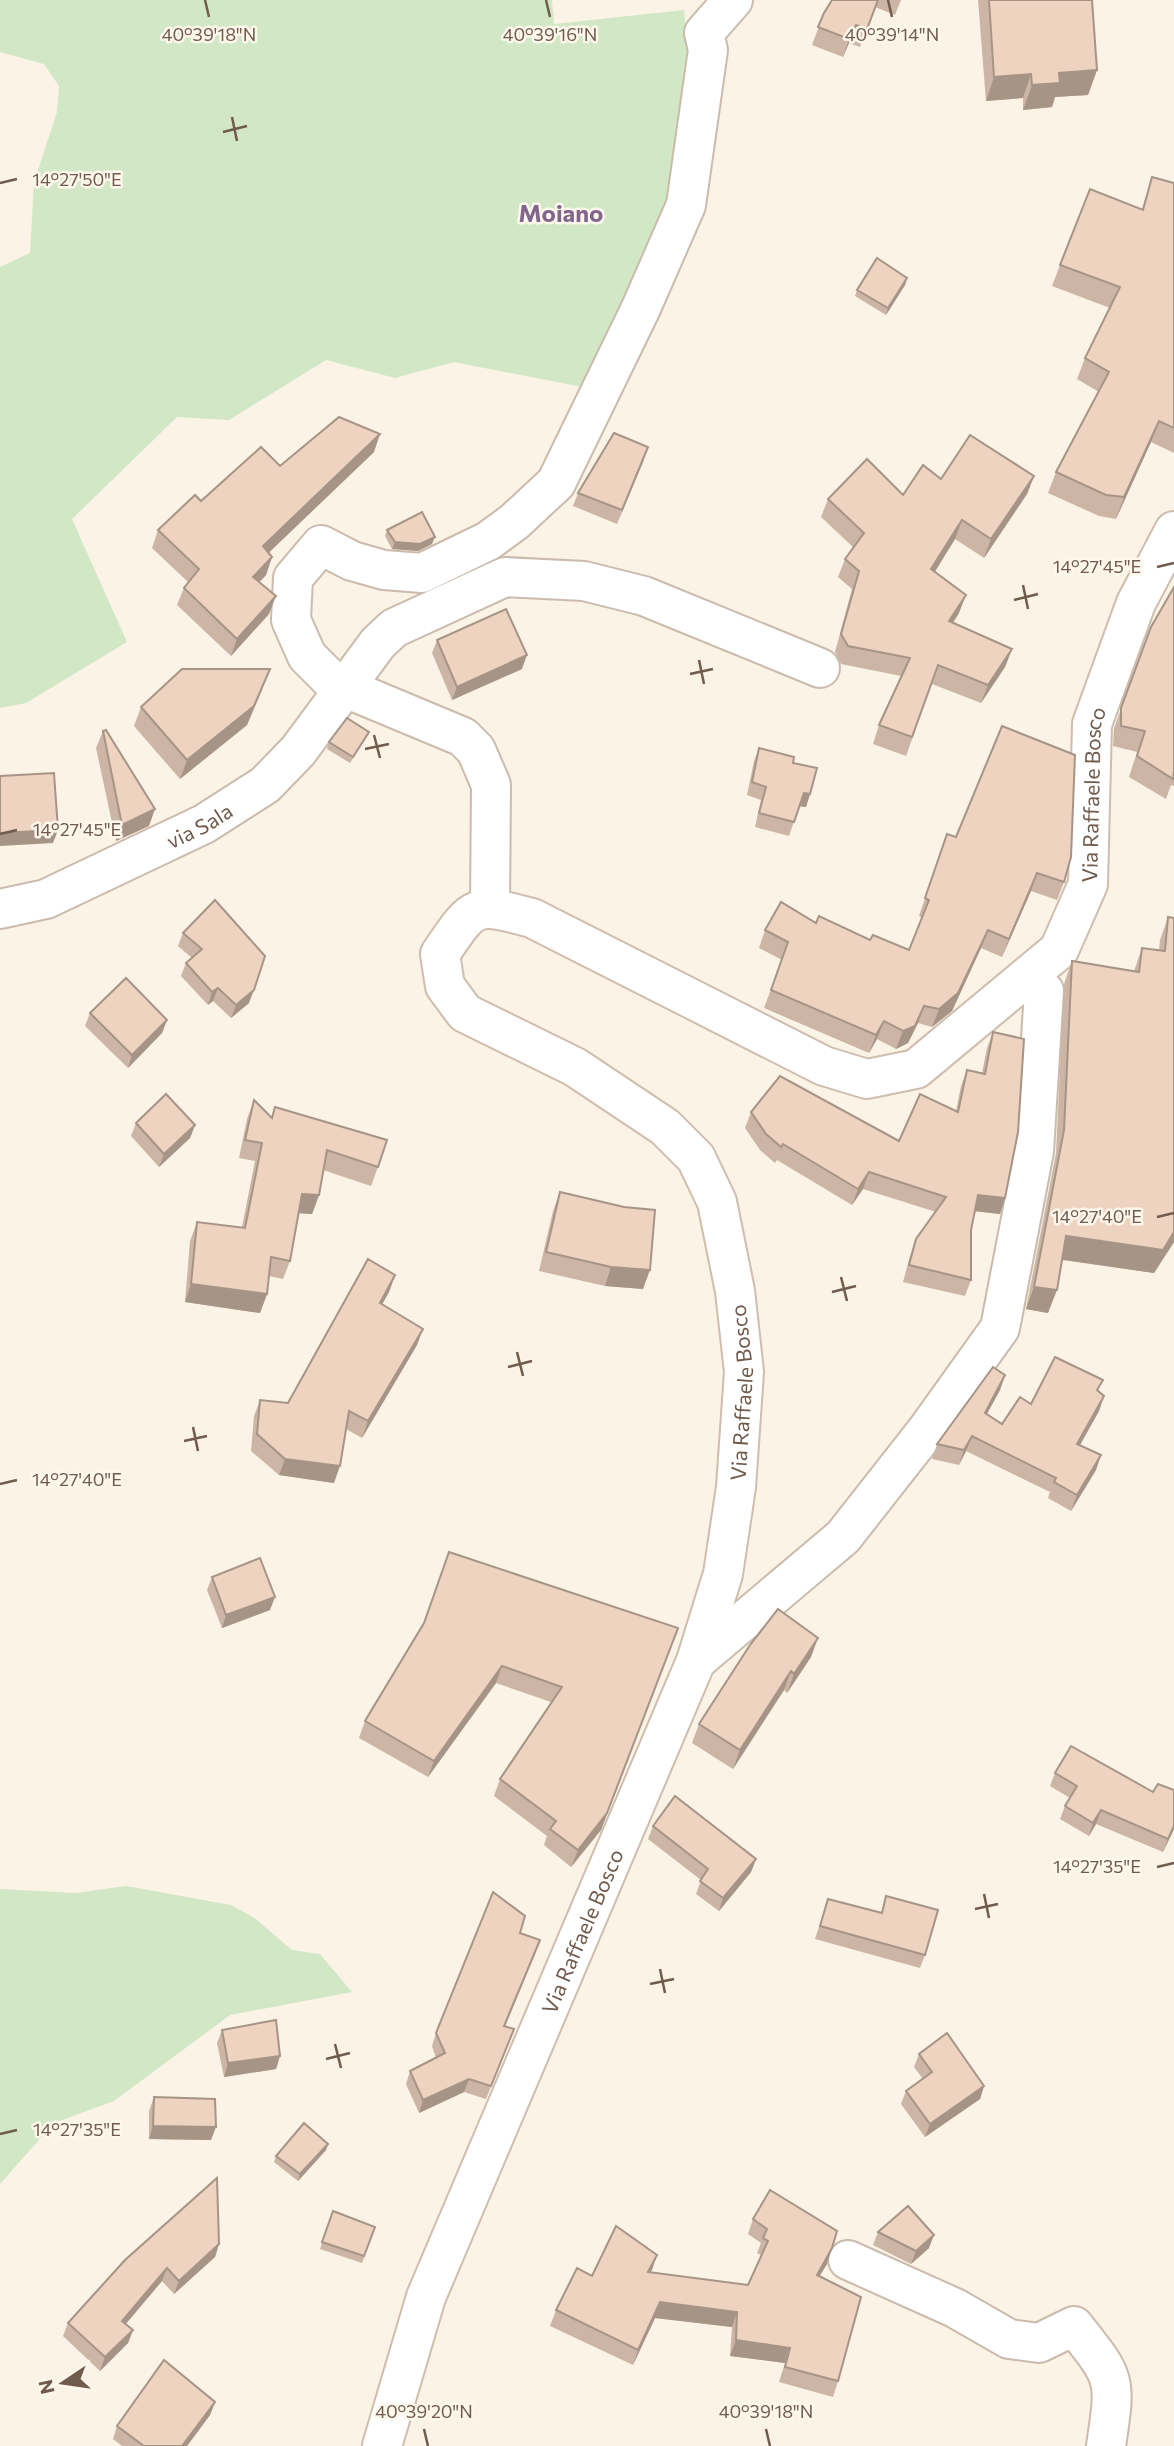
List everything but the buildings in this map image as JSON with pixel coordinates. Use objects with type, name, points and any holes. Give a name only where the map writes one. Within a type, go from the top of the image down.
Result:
[{"type":"street","points":[[490,907],[491,785],[476,750],[463,737],[360,694],[307,656],[291,620],[293,578],[321,545],[352,561],[373,567],[422,573],[488,541],[514,522],[556,483],[641,308],[686,205],[708,50],[704,33],[733,0]]},
{"type":"street","name":"Via Raffaele Bosco","points":[[382,2446],[394,2396],[426,2297],[696,1661],[723,1574],[736,1487],[744,1372],[735,1291],[717,1202],[696,1157],[665,1127],[575,1067],[465,1013],[445,985],[440,954],[467,914],[490,907],[532,918],[824,1066],[867,1079],[916,1069],[1059,950],[1088,884],[1092,724],[1136,603],[1174,531]]},
{"type":"street","name":"via Sala","points":[[0,909],[46,899],[204,824],[265,785],[298,751],[378,643],[394,628],[505,577],[584,581],[644,596],[820,668]]},
{"type":"street","points":[[696,1661],[843,1536],[927,1430],[1000,1328],[1034,1151],[1044,990]]},
{"type":"street","points":[[848,2260],[955,2308],[1009,2339],[1039,2343],[1074,2326],[1107,2366],[1114,2388],[1107,2446]]},
{"type":"green space","points":[[0,0],[552,0],[554,24],[684,10],[700,152],[593,389],[454,362],[395,378],[326,360],[229,420],[177,417],[72,519],[127,642],[26,703],[0,708],[0,267],[30,253],[34,182],[57,112],[59,86],[44,64],[0,52]]},
{"type":"green space","points":[[126,1886],[231,1905],[253,1917],[292,1950],[320,1954],[352,1992],[230,2015],[114,2101],[54,2123],[0,2184],[0,1889],[76,1893]]},
{"type":"district","name":"Moiano","points":[[561,212]]}]
